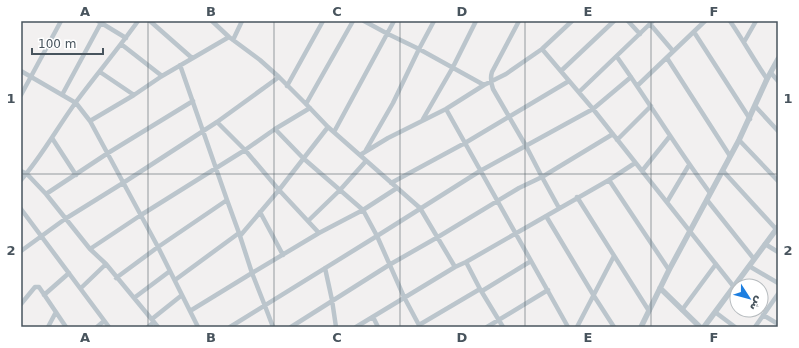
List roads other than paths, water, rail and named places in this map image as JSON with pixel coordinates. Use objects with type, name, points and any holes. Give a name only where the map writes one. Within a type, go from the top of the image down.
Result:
[{"type":"street","points":[[21,95],[61,21]]},
{"type":"street","points":[[21,180],[27,174],[76,102],[138,21]]},
{"type":"street","points":[[150,21],[192,58]]},
{"type":"street","points":[[212,21],[231,38],[260,60],[328,127],[420,208],[455,267]]},
{"type":"street","points":[[90,121],[180,65],[231,38],[242,21]]},
{"type":"street","points":[[287,86],[323,21]]},
{"type":"street","points":[[90,249],[245,150],[308,106],[353,21]]},
{"type":"street","points":[[364,21],[453,67],[484,85]]},
{"type":"street","points":[[334,132],[394,21]]},
{"type":"street","points":[[366,150],[393,103],[434,21]]},
{"type":"street","points":[[424,120],[476,21]]},
{"type":"street","points":[[519,21],[492,72],[490,77],[491,82],[493,89],[510,116],[559,208]]},
{"type":"street","points":[[360,155],[388,138],[446,109],[521,64],[542,49],[572,21]]},
{"type":"street","points":[[561,71],[614,21]]},
{"type":"street","points":[[628,21],[640,34]]},
{"type":"street","points":[[730,21],[756,62],[769,76],[778,81]]},
{"type":"street","points":[[744,42],[756,21]]},
{"type":"street","points":[[62,94],[100,22],[126,38]]},
{"type":"street","points":[[579,92],[651,22],[673,51]]},
{"type":"street","points":[[637,86],[703,22]]},
{"type":"street","points":[[694,32],[750,119]]},
{"type":"street","points":[[121,44],[162,76]]},
{"type":"street","points":[[542,49],[579,92],[668,202],[716,264],[729,284]]},
{"type":"street","points":[[616,57],[651,106],[689,165],[710,193]]},
{"type":"street","points":[[667,58],[730,156]]},
{"type":"street","points":[[643,326],[669,270],[750,119],[778,59]]},
{"type":"street","points":[[180,65],[226,200],[273,327]]},
{"type":"street","points":[[21,71],[76,102],[90,121],[158,247],[198,327]]},
{"type":"street","points":[[100,72],[134,95]]},
{"type":"street","points":[[230,327],[480,170],[593,109],[631,77]]},
{"type":"street","points":[[21,251],[66,219],[217,122],[278,78]]},
{"type":"street","points":[[391,183],[465,142],[569,81]]},
{"type":"street","points":[[46,194],[108,153],[193,101]]},
{"type":"street","points":[[617,140],[651,106]]},
{"type":"street","points":[[755,106],[778,131]]},
{"type":"street","points":[[446,109],[515,234],[548,290],[564,325],[568,327]]},
{"type":"street","points":[[217,122],[245,150],[278,190],[319,234]]},
{"type":"street","points":[[175,280],[239,234],[260,212],[328,127]]},
{"type":"street","points":[[276,129],[303,158],[363,210],[377,236],[404,297],[419,326],[531,261]]},
{"type":"street","points":[[291,327],[390,265],[613,134]]},
{"type":"street","points":[[642,171],[670,136]]},
{"type":"street","points":[[52,138],[76,175]]},
{"type":"street","points":[[739,140],[778,181]]},
{"type":"street","points":[[308,221],[366,162]]},
{"type":"street","points":[[356,327],[455,267],[609,180],[635,163]]},
{"type":"street","points":[[668,202],[689,165]]},
{"type":"street","points":[[21,171],[27,174],[46,194],[90,249],[106,264],[158,327]]},
{"type":"street","points":[[723,171],[777,228],[740,278]]},
{"type":"street","points":[[609,180],[669,270]]},
{"type":"street","points":[[190,311],[252,273],[363,210],[397,188]]},
{"type":"street","points":[[577,197],[649,311]]},
{"type":"street","points":[[116,278],[226,200]]},
{"type":"street","points":[[707,200],[754,259]]},
{"type":"street","points":[[21,208],[41,237],[110,327]]},
{"type":"street","points":[[260,212],[283,255]]},
{"type":"street","points":[[546,216],[614,327]]},
{"type":"street","points":[[765,244],[778,252]]},
{"type":"street","points":[[577,327],[614,256]]},
{"type":"street","points":[[466,262],[503,327]]},
{"type":"street","points":[[81,288],[106,264]]},
{"type":"street","points":[[682,310],[716,264]]},
{"type":"street","points":[[749,266],[778,283]]},
{"type":"street","points":[[325,268],[336,327]]},
{"type":"street","points":[[134,298],[170,271]]},
{"type":"street","points":[[44,295],[69,273]]},
{"type":"street","points":[[21,304],[35,287],[39,287],[66,327]]},
{"type":"street","points":[[660,288],[700,327]]},
{"type":"street","points":[[487,327],[534,300],[548,290]]},
{"type":"street","points":[[704,327],[729,293]]},
{"type":"street","points":[[769,304],[778,294]]},
{"type":"street","points":[[148,327],[182,295]]},
{"type":"street","points":[[48,327],[56,312]]},
{"type":"street","points":[[715,312],[735,327]]},
{"type":"street","points":[[769,316],[778,324]]},
{"type":"street","points":[[373,317],[378,327]]},
{"type":"street","points":[[755,327],[760,318]]},
{"type":"street","points":[[97,327],[104,321]]}]
